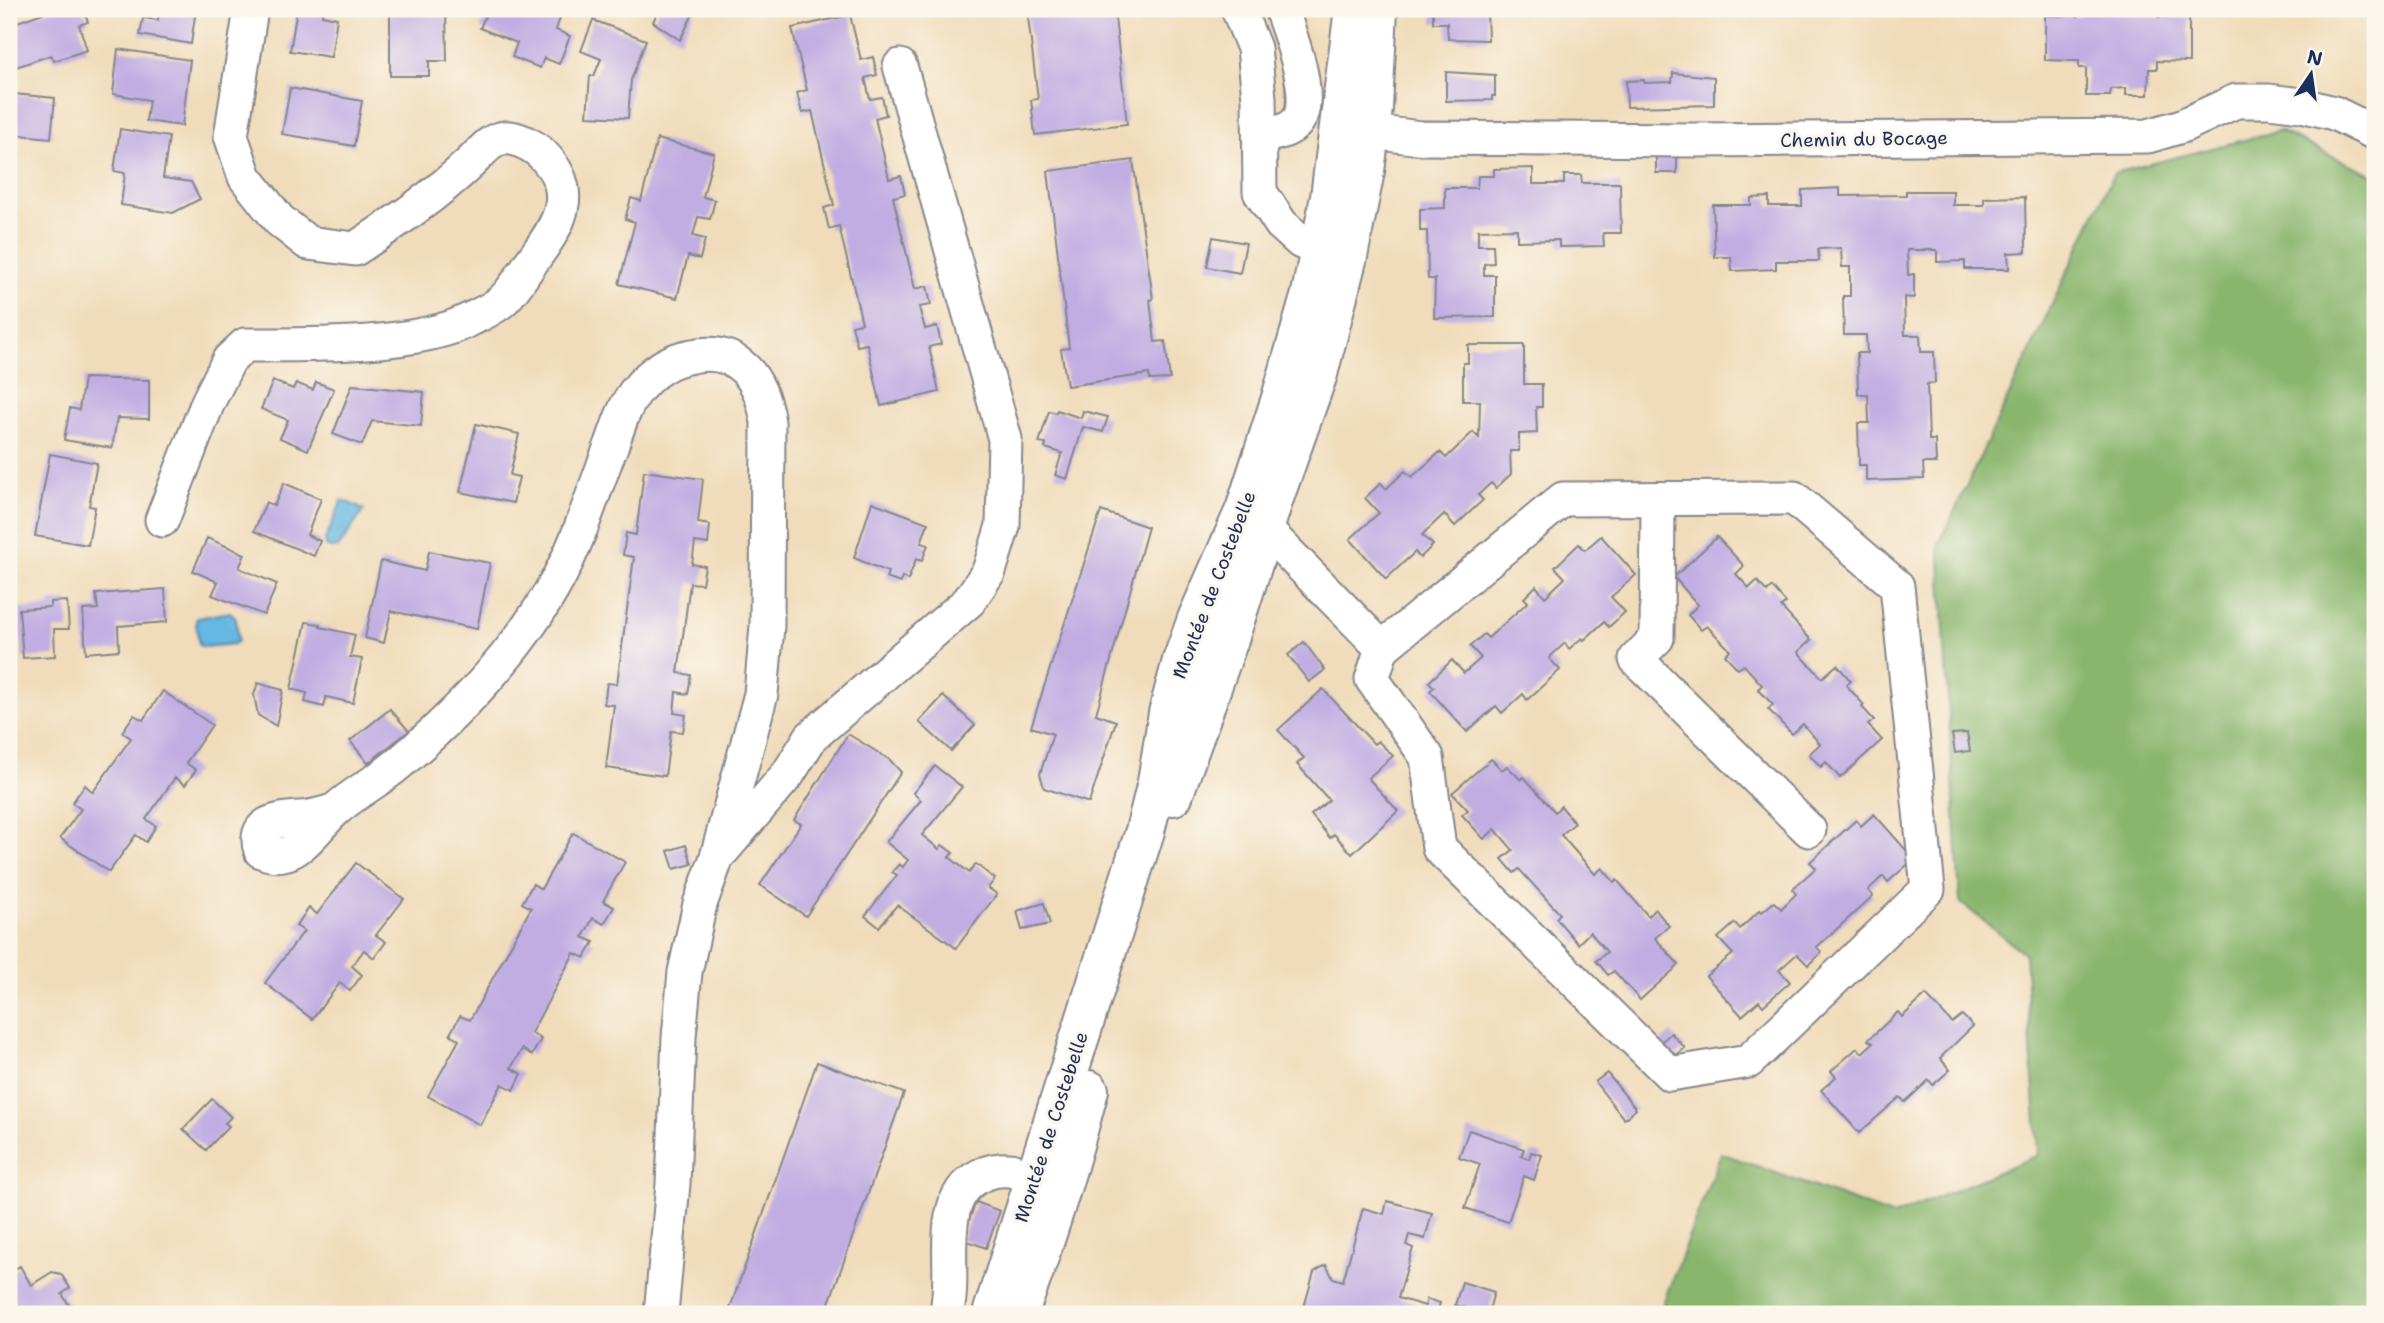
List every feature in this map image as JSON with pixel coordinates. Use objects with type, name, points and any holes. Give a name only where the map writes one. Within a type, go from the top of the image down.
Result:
[{"type":"main road","name":"Montée de Costebelle","points":[[1354,9],[1355,130]]},
{"type":"main road","name":"Montée de Costebelle","points":[[1018,1314],[1037,1266],[1062,1188],[1150,863],[1229,639],[1285,385],[1311,294],[1334,252],[1378,9]]},
{"type":"main road","name":"Montée de Costebelle","points":[[992,1314],[1145,831],[1157,782],[1168,713],[1182,661],[1197,619],[1255,519]]},
{"type":"street","points":[[162,520],[208,402],[229,360],[245,345],[296,345],[388,339],[430,334],[469,321],[503,300],[554,232],[563,208],[562,184],[554,167],[540,151],[524,142],[505,137],[486,146],[413,211],[355,249],[309,243],[279,220],[244,177],[231,136],[251,9]]},
{"type":"street","points":[[1238,9],[1254,48],[1260,137],[1260,192],[1290,234],[1301,242],[1334,252]]},
{"type":"street","points":[[1260,137],[1284,131],[1296,123],[1303,114],[1305,103],[1296,52],[1281,9]]},
{"type":"street","points":[[717,857],[788,774],[811,737],[969,601],[989,571],[1003,526],[1006,439],[900,66]]},
{"type":"street","name":"Chemin du Bocage","points":[[1355,130],[1421,138],[1629,140],[2148,136],[2182,126],[2236,101],[2269,101],[2334,113],[2375,133]]},
{"type":"street","points":[[334,811],[395,767],[453,715],[510,651],[529,625],[559,577],[573,548],[624,413],[635,392],[664,364],[701,354],[725,355],[741,366],[753,378],[764,398],[768,422],[767,626],[761,694],[717,857],[700,904],[685,972],[679,1037],[673,1184],[661,1314]]},
{"type":"street","points":[[1794,498],[1897,586],[1928,889],[1748,1061],[1670,1074],[1439,848],[1427,757],[1372,679],[1382,648],[1563,499],[1794,498]]},
{"type":"street","points":[[1658,499],[1657,638],[1636,659],[1809,830]]},
{"type":"street","points":[[1255,519],[1382,648]]},
{"type":"street","points":[[946,1314],[952,1279],[949,1233],[953,1212],[965,1188],[979,1176],[998,1169],[1017,1171],[1033,1182],[1042,1203],[1040,1223],[1020,1286],[1018,1314]]},
{"type":"green space","points":[[2279,131],[2375,176],[2375,1314],[1659,1314],[1721,1153],[1894,1216],[2038,1155],[2025,954],[1960,902],[1939,544],[2114,173]]},
{"type":"water","points":[[342,500],[364,510],[339,547],[330,548],[326,546],[325,540]]},
{"type":"water","points":[[230,612],[236,618],[238,641],[234,644],[204,647],[199,645],[197,618]]},
{"type":"building","points":[[54,9],[83,9],[88,22],[79,25],[87,50],[54,61],[51,55],[16,67],[9,47],[9,25]]},
{"type":"building","points":[[159,9],[196,9],[191,44],[140,35],[143,18],[158,20]]},
{"type":"building","points":[[297,9],[323,9],[322,15],[337,18],[331,57],[290,51]]},
{"type":"building","points":[[390,9],[446,9],[447,61],[429,61],[429,76],[390,76]]},
{"type":"building","points":[[488,9],[545,9],[561,15],[556,30],[570,36],[559,64],[544,58],[540,68],[512,57],[517,43],[480,28]]},
{"type":"building","points":[[659,9],[690,9],[694,12],[680,40],[653,22]]},
{"type":"building","points":[[1027,9],[1114,9],[1127,124],[1035,135],[1031,100],[1038,99]]},
{"type":"building","points":[[1433,9],[1487,9],[1488,40],[1448,39],[1447,23],[1433,23]]},
{"type":"building","points":[[2158,9],[2158,17],[2189,17],[2189,62],[2157,61],[2157,69],[2149,69],[2148,95],[2126,95],[2126,88],[2111,89],[2110,96],[2086,96],[2086,68],[2079,68],[2079,61],[2045,60],[2045,16],[2079,16],[2079,10]]},
{"type":"building","points":[[850,15],[861,60],[873,57],[877,75],[865,78],[870,99],[882,97],[886,115],[875,118],[889,179],[901,176],[905,194],[893,197],[915,289],[927,286],[931,305],[919,307],[925,329],[937,326],[941,344],[929,347],[939,392],[881,406],[867,344],[857,346],[852,325],[862,323],[839,226],[829,229],[824,208],[834,205],[812,111],[802,113],[797,93],[807,90],[792,28]]},
{"type":"building","points":[[593,20],[646,40],[631,80],[628,118],[587,116],[590,76],[594,76],[601,59],[581,51]]},
{"type":"building","points":[[118,49],[190,60],[182,126],[146,121],[149,100],[113,94]]},
{"type":"building","points":[[1446,72],[1495,75],[1495,96],[1492,96],[1492,100],[1446,101]]},
{"type":"building","points":[[1673,73],[1714,77],[1714,105],[1627,107],[1626,81],[1672,82]]},
{"type":"building","points":[[290,88],[362,101],[354,146],[282,134]]},
{"type":"building","points":[[14,94],[55,98],[51,138],[9,134],[9,105],[13,105]]},
{"type":"building","points":[[120,129],[169,137],[163,178],[191,182],[200,199],[173,213],[121,205],[125,173],[114,171]]},
{"type":"building","points":[[657,139],[714,153],[703,197],[715,200],[710,219],[698,217],[693,236],[705,239],[700,259],[688,256],[677,298],[619,284],[635,222],[625,219],[631,198],[641,201]]},
{"type":"building","points":[[1656,155],[1677,155],[1677,173],[1656,173]]},
{"type":"building","points":[[1133,160],[1153,299],[1150,300],[1155,342],[1165,341],[1170,379],[1150,380],[1149,374],[1067,386],[1061,349],[1069,348],[1048,171]]},
{"type":"building","points":[[1533,168],[1533,184],[1564,184],[1564,175],[1581,175],[1582,183],[1620,183],[1621,233],[1603,233],[1604,246],[1559,247],[1559,240],[1517,241],[1517,229],[1478,230],[1478,245],[1493,245],[1494,263],[1484,264],[1484,275],[1495,275],[1495,317],[1434,318],[1435,279],[1428,279],[1427,231],[1420,231],[1420,209],[1445,208],[1445,188],[1477,188],[1478,176],[1494,176],[1494,169]]},
{"type":"building","points":[[1840,188],[1840,196],[1953,191],[1953,205],[1984,205],[1984,198],[2025,197],[2026,252],[2008,253],[2009,269],[1965,269],[1965,261],[1937,262],[1937,250],[1907,250],[1908,275],[1914,274],[1914,298],[1904,297],[1905,335],[1920,335],[1921,352],[1934,352],[1935,383],[1927,384],[1929,440],[1935,440],[1936,463],[1923,463],[1924,479],[1866,481],[1866,465],[1859,465],[1858,423],[1869,423],[1868,394],[1858,394],[1857,353],[1867,353],[1866,335],[1844,335],[1843,296],[1850,296],[1850,267],[1842,267],[1841,248],[1818,249],[1819,261],[1776,261],[1776,269],[1732,271],[1731,257],[1715,257],[1713,205],[1751,205],[1751,198],[1769,197],[1769,206],[1802,206],[1802,190]]},
{"type":"building","points":[[1213,237],[1246,243],[1240,273],[1207,267]]},
{"type":"building","points":[[1468,345],[1524,345],[1524,384],[1542,384],[1542,407],[1536,407],[1537,433],[1519,434],[1519,451],[1510,451],[1511,474],[1496,488],[1491,483],[1478,495],[1483,500],[1455,526],[1444,514],[1422,535],[1433,545],[1420,558],[1415,552],[1386,579],[1350,539],[1379,513],[1365,498],[1381,483],[1386,489],[1405,471],[1412,477],[1440,452],[1446,458],[1473,432],[1479,438],[1480,401],[1463,401],[1463,363],[1468,363]]},
{"type":"building","points":[[84,378],[149,380],[149,419],[117,418],[112,448],[64,440],[70,408],[79,410]]},
{"type":"building","points":[[273,381],[293,389],[296,383],[313,390],[316,382],[334,389],[308,450],[280,438],[288,420],[261,409]]},
{"type":"building","points":[[352,385],[424,392],[421,426],[372,421],[362,445],[333,434]]},
{"type":"building","points":[[1057,410],[1081,418],[1083,411],[1108,417],[1103,432],[1083,427],[1067,479],[1055,475],[1062,453],[1045,448],[1046,444],[1039,443],[1049,411],[1056,413]]},
{"type":"building","points":[[476,424],[519,434],[510,475],[519,477],[513,503],[460,492]]},
{"type":"building","points":[[50,454],[97,463],[89,506],[95,507],[88,545],[35,536]]},
{"type":"building","points":[[644,471],[703,479],[698,523],[710,525],[708,544],[695,542],[692,564],[705,566],[702,584],[690,583],[678,673],[691,675],[688,694],[676,692],[674,713],[686,715],[683,732],[671,731],[665,776],[606,768],[614,705],[604,704],[607,683],[617,684],[634,557],[623,555],[626,533],[636,535]]},
{"type":"building","points":[[284,483],[321,499],[307,535],[320,541],[314,556],[254,531],[266,502],[274,506]]},
{"type":"building","points":[[872,502],[928,523],[921,543],[928,545],[922,561],[916,559],[908,580],[902,577],[900,583],[886,578],[888,572],[854,558]]},
{"type":"building","points":[[1101,511],[1148,527],[1096,714],[1116,721],[1089,803],[1044,788],[1040,774],[1053,734],[1031,727]]},
{"type":"building","points":[[1601,536],[1636,575],[1611,597],[1625,612],[1609,627],[1604,622],[1569,649],[1565,643],[1549,658],[1560,670],[1527,700],[1523,694],[1502,713],[1496,706],[1467,732],[1430,691],[1434,687],[1429,682],[1452,660],[1464,673],[1481,658],[1470,646],[1484,634],[1488,638],[1528,602],[1524,598],[1536,586],[1545,597],[1565,578],[1555,567],[1579,544],[1585,550]]},
{"type":"building","points":[[1717,537],[1744,566],[1736,574],[1749,588],[1757,581],[1767,592],[1772,587],[1786,603],[1781,607],[1811,640],[1798,652],[1822,678],[1837,665],[1851,681],[1846,685],[1874,720],[1868,725],[1882,740],[1840,778],[1826,762],[1821,767],[1809,754],[1820,744],[1803,724],[1792,734],[1768,709],[1773,705],[1758,689],[1762,685],[1744,665],[1738,669],[1725,655],[1730,650],[1707,626],[1701,630],[1688,615],[1698,605],[1674,577]]},
{"type":"building","points":[[207,538],[245,554],[239,568],[277,584],[264,615],[212,595],[218,582],[193,571]]},
{"type":"building","points":[[429,551],[490,563],[477,629],[391,611],[384,643],[365,638],[381,561],[425,571]]},
{"type":"building","points":[[165,589],[167,622],[118,626],[119,650],[86,653],[83,610],[98,609],[96,594]]},
{"type":"building","points":[[67,601],[69,629],[54,629],[55,656],[23,658],[19,609],[50,607],[50,602]]},
{"type":"building","points":[[306,622],[355,635],[350,657],[362,659],[353,703],[326,697],[324,707],[305,702],[307,693],[291,689]]},
{"type":"building","points":[[1304,642],[1325,670],[1309,682],[1288,655]]},
{"type":"building","points":[[258,683],[283,690],[276,726],[258,715],[254,695]]},
{"type":"building","points":[[1323,689],[1374,744],[1378,741],[1393,756],[1368,778],[1398,811],[1352,854],[1334,834],[1330,838],[1311,815],[1329,800],[1297,764],[1304,758],[1278,730]]},
{"type":"building","points":[[163,691],[212,725],[186,763],[196,770],[185,785],[175,778],[146,819],[156,826],[146,842],[136,835],[109,872],[60,838],[81,809],[72,803],[85,785],[93,792],[131,738],[122,732],[134,715],[143,720]]},
{"type":"building","points":[[943,696],[975,725],[951,751],[919,722]]},
{"type":"building","points":[[390,709],[409,731],[368,763],[350,741]]},
{"type":"building","points":[[1967,733],[1970,751],[1955,753],[1952,734]]},
{"type":"building","points":[[848,734],[890,760],[901,772],[806,916],[760,885],[801,824],[794,820]]},
{"type":"building","points":[[1491,759],[1502,770],[1507,766],[1521,780],[1524,777],[1555,812],[1561,806],[1575,823],[1561,835],[1595,874],[1602,868],[1614,882],[1617,880],[1648,916],[1655,909],[1669,926],[1655,938],[1679,965],[1640,1000],[1614,971],[1608,975],[1596,961],[1607,952],[1590,932],[1578,944],[1556,918],[1560,914],[1519,869],[1514,873],[1502,859],[1513,850],[1495,829],[1484,839],[1462,815],[1468,810],[1452,793]]},
{"type":"building","points":[[935,766],[962,787],[922,835],[939,849],[942,845],[953,853],[949,857],[969,873],[976,864],[995,879],[988,888],[997,894],[956,948],[897,905],[879,927],[865,916],[897,875],[892,872],[899,864],[903,867],[908,860],[886,842],[921,800],[913,793]]},
{"type":"building","points":[[1874,814],[1914,859],[1888,882],[1883,876],[1868,890],[1873,896],[1817,947],[1821,953],[1808,965],[1797,954],[1779,970],[1790,982],[1763,1006],[1759,1001],[1742,1016],[1706,976],[1733,954],[1718,938],[1735,923],[1740,929],[1760,910],[1762,912],[1774,902],[1781,909],[1796,894],[1792,889],[1816,868],[1810,862],[1856,820],[1861,826]]},
{"type":"building","points":[[573,833],[625,862],[603,901],[614,907],[604,924],[593,918],[583,937],[594,942],[585,958],[574,953],[531,1033],[541,1039],[532,1055],[522,1049],[511,1068],[522,1074],[514,1090],[502,1084],[480,1125],[428,1096],[459,1040],[450,1034],[460,1016],[470,1020],[531,908],[522,903],[533,884],[541,889]]},
{"type":"building","points":[[686,845],[692,864],[674,869],[668,851]]},
{"type":"building","points":[[356,863],[404,899],[376,935],[386,942],[374,958],[364,950],[352,966],[362,975],[350,991],[340,983],[312,1019],[265,983],[304,931],[296,926],[309,908],[317,914]]},
{"type":"building","points":[[1044,903],[1050,924],[1022,930],[1017,911]]},
{"type":"building","points":[[1926,995],[1952,1023],[1962,1015],[1973,1026],[1940,1058],[1950,1070],[1933,1085],[1929,1080],[1905,1102],[1900,1097],[1859,1133],[1821,1090],[1836,1077],[1831,1071],[1857,1048],[1862,1053],[1873,1043],[1868,1040],[1898,1012],[1902,1017]]},
{"type":"building","points":[[1671,1033],[1685,1048],[1673,1058],[1660,1043]]},
{"type":"building","points":[[817,1062],[904,1093],[825,1314],[728,1314]]},
{"type":"building","points":[[1607,1073],[1636,1109],[1624,1119],[1595,1082]]},
{"type":"building","points":[[212,1099],[231,1117],[225,1123],[229,1126],[206,1150],[183,1129]]},
{"type":"building","points":[[1469,1130],[1524,1149],[1521,1156],[1529,1159],[1531,1152],[1542,1155],[1534,1180],[1524,1176],[1508,1222],[1465,1208],[1480,1164],[1459,1157]]},
{"type":"building","points":[[1387,1201],[1432,1213],[1425,1239],[1409,1235],[1406,1245],[1413,1248],[1398,1298],[1425,1306],[1427,1299],[1440,1303],[1437,1314],[1302,1314],[1314,1272],[1326,1265],[1333,1278],[1343,1281],[1363,1208],[1384,1214]]},
{"type":"building","points":[[976,1202],[1000,1211],[986,1248],[962,1239]]},
{"type":"building","points":[[20,1266],[31,1285],[52,1272],[61,1274],[70,1288],[62,1294],[75,1314],[9,1314],[9,1273]]},
{"type":"building","points":[[1462,1282],[1494,1292],[1488,1314],[1455,1305]]}]
